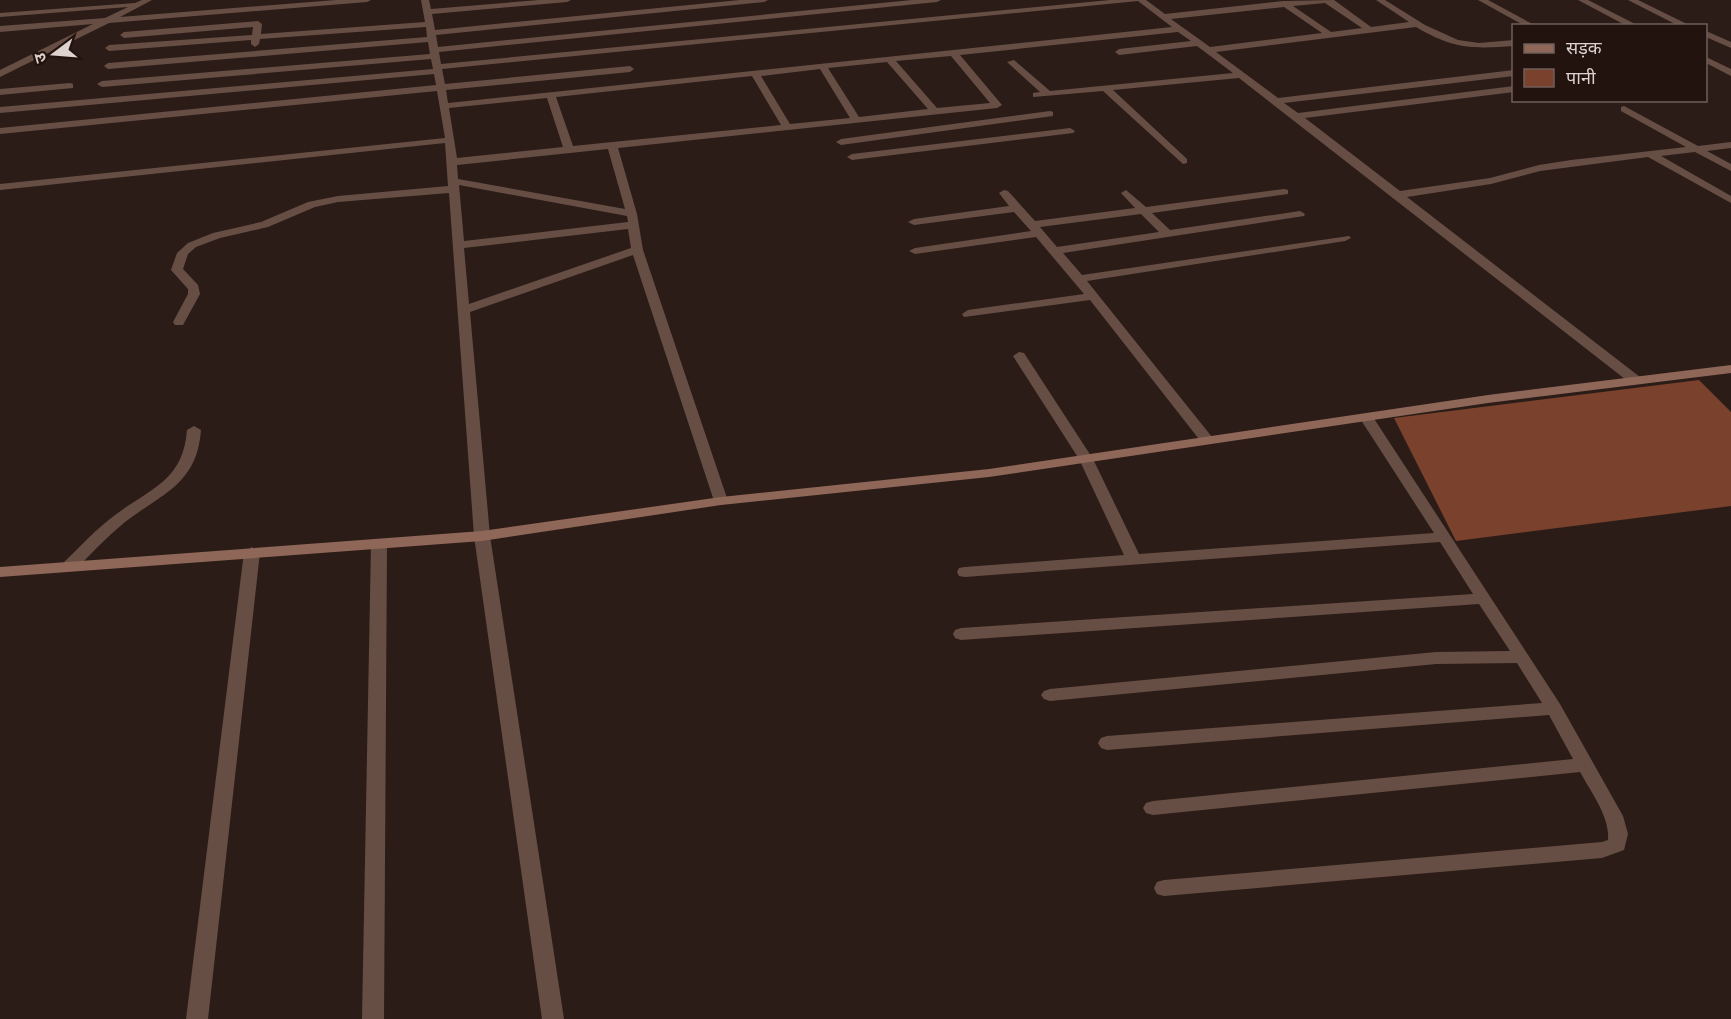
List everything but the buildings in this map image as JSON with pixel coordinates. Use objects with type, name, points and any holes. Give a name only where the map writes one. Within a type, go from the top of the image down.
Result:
[{"type":"street","points":[[0,29],[367,0]]},
{"type":"street","points":[[0,110],[251,88],[567,0]]},
{"type":"street","points":[[102,84],[253,71],[433,39],[764,0]]},
{"type":"street","points":[[109,48],[257,36],[499,42],[937,0]]},
{"type":"street","points":[[108,66],[433,39],[1135,0]]},
{"type":"street","points":[[1141,0],[1296,116],[1635,380]]},
{"type":"street","points":[[1214,0],[1231,10]]},
{"type":"street","points":[[1164,17],[1282,2],[1327,0],[1370,30]]},
{"type":"street","points":[[1380,0],[1417,24],[1452,41],[1468,45],[1512,43]]},
{"type":"street","points":[[1482,0],[1528,24]]},
{"type":"street","points":[[1582,0],[1631,24]]},
{"type":"street","points":[[1632,0],[1683,24]]},
{"type":"street","points":[[2,72],[147,1]]},
{"type":"street","points":[[0,15],[147,1]]},
{"type":"street","points":[[1282,2],[1330,35]]},
{"type":"street","points":[[124,35],[258,24],[251,88],[240,108]]},
{"type":"street","points":[[1119,52],[1204,47],[1417,24]]},
{"type":"street","points":[[444,106],[1180,29]]},
{"type":"street","points":[[1707,34],[1731,45]]},
{"type":"street","points":[[433,39],[450,140],[482,536],[553,1019]]},
{"type":"street","points":[[452,162],[997,105],[954,53]]},
{"type":"street","points":[[889,59],[935,112]]},
{"type":"street","points":[[1707,61],[1731,73]]},
{"type":"street","points":[[1011,62],[1048,94]]},
{"type":"street","points":[[822,66],[856,120]]},
{"type":"street","points":[[0,131],[630,69]]},
{"type":"street","points":[[755,73],[787,128]]},
{"type":"street","points":[[1276,101],[1512,73]]},
{"type":"street","points":[[1036,95],[1242,75]]},
{"type":"street","points":[[0,92],[72,83],[47,127]]},
{"type":"street","points":[[1105,88],[1183,161]]},
{"type":"street","points":[[1296,116],[1512,89]]},
{"type":"street","points":[[551,95],[569,151]]},
{"type":"street","points":[[1624,109],[1731,168]]},
{"type":"street","points":[[841,142],[1050,114]]},
{"type":"street","points":[[827,123],[860,169]]},
{"type":"street","points":[[852,157],[1070,131]]},
{"type":"street","points":[[0,187],[450,140]]},
{"type":"street","points":[[1398,195],[1491,181],[1539,168],[1731,145]]},
{"type":"street","points":[[612,146],[633,219],[637,250],[721,501]]},
{"type":"street","points":[[1650,154],[1731,200]]},
{"type":"street","points":[[179,322],[194,294],[194,288],[177,270],[178,262],[183,254],[198,242],[217,234],[264,225],[302,208],[325,201],[454,185],[633,219]]},
{"type":"street","points":[[915,251],[1144,210],[1284,192]]},
{"type":"street","points":[[1004,193],[1094,296],[1207,440]]},
{"type":"street","points":[[1126,193],[1168,234]]},
{"type":"street","points":[[914,222],[1018,208]]},
{"type":"street","points":[[1055,251],[1300,214]]},
{"type":"street","points":[[459,245],[633,219]]},
{"type":"street","points":[[1079,279],[1345,238]]},
{"type":"street","points":[[464,310],[637,250]]},
{"type":"street","points":[[968,314],[1094,296]]},
{"type":"street","points":[[1019,356],[1086,459],[1134,560]]},
{"type":"street","points":[[0,572],[482,536],[721,501],[990,473],[1366,417],[1731,369]]},
{"type":"street","points":[[1164,888],[1602,850],[1617,845],[1618,834],[1613,816],[1554,708],[1366,417]]},
{"type":"street","points":[[69,567],[90,545],[122,518],[173,481],[192,454],[194,430]]},
{"type":"street","points":[[965,572],[1445,537]]},
{"type":"street","points":[[373,1019],[380,544]]},
{"type":"street","points":[[197,1019],[252,552]]},
{"type":"street","points":[[961,634],[1484,598]]},
{"type":"street","points":[[1050,695],[1436,658],[1522,657]]},
{"type":"street","points":[[1107,742],[1554,708]]},
{"type":"street","points":[[1153,808],[1585,765]]},
{"type":"water","points":[[1699,380],[1731,412],[1731,506],[1456,541],[1394,418]]}]
